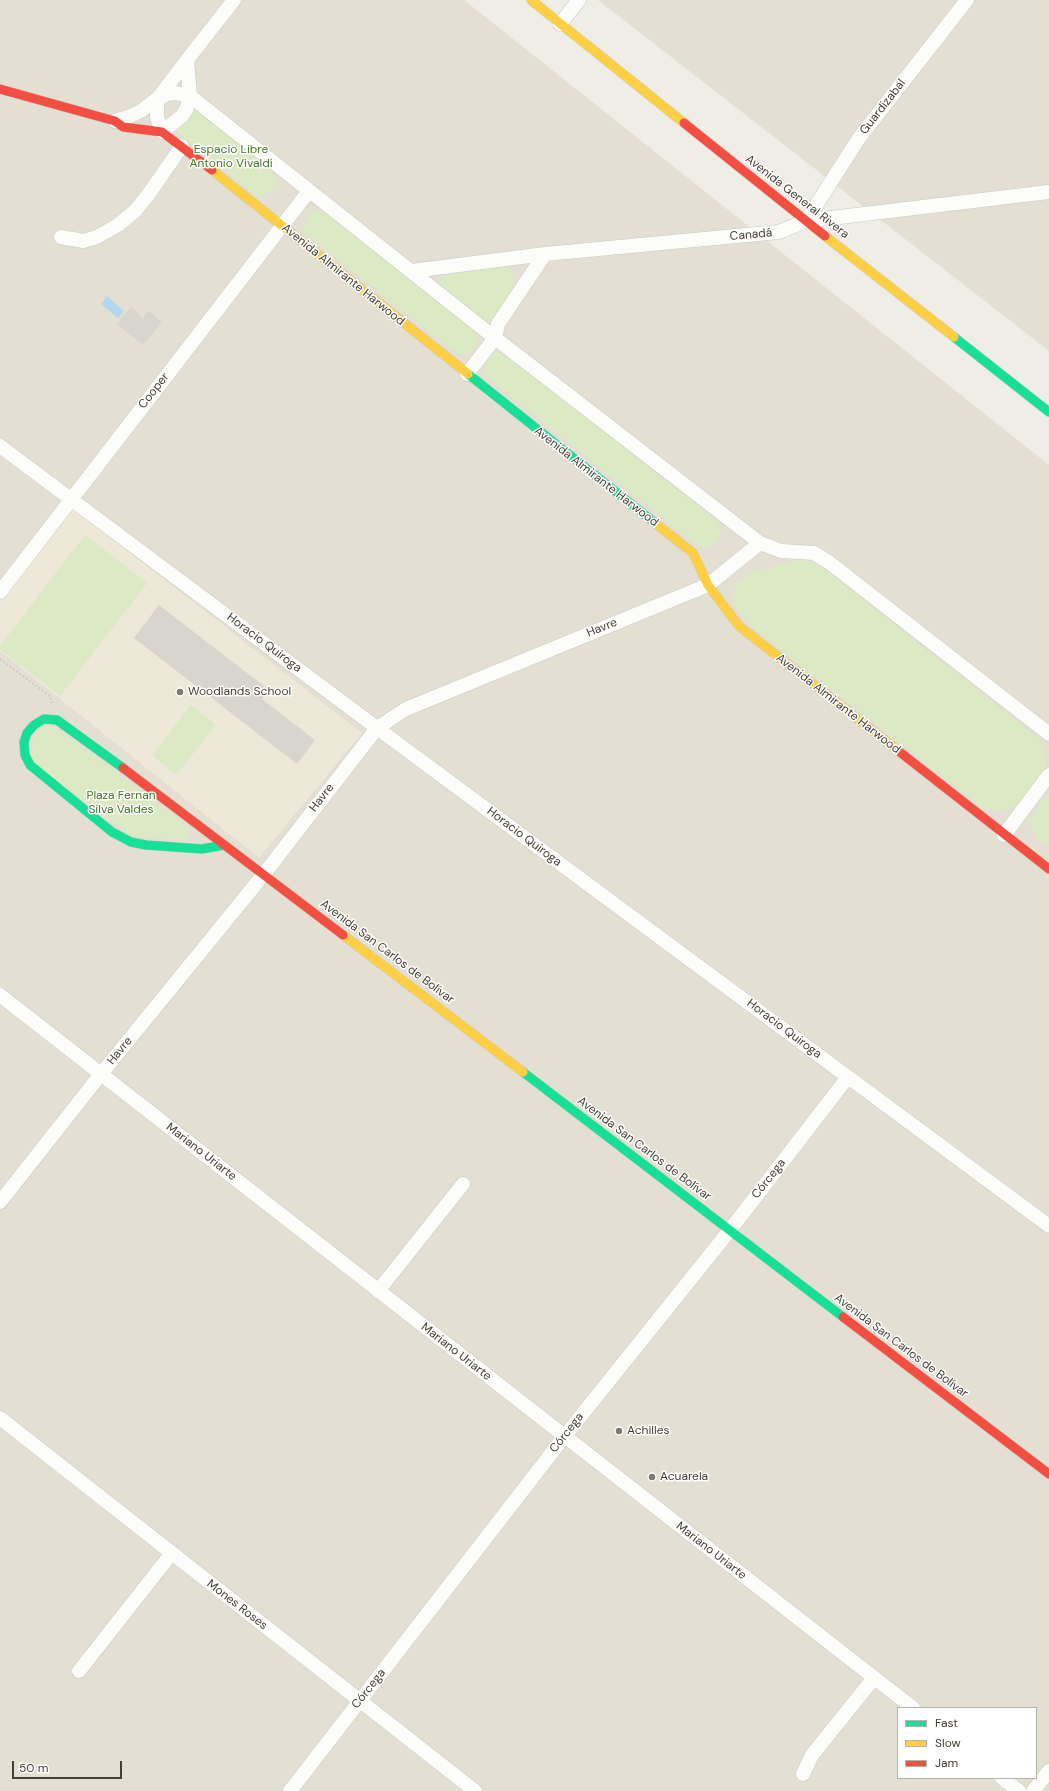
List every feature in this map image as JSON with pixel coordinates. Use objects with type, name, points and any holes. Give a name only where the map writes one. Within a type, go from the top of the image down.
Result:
[{"type":"street","points":[[115,121],[142,111],[159,97],[234,0]]},
{"type":"street","name":"Avenida General Rivera","points":[[531,0],[806,221],[1049,412]]},
{"type":"street","points":[[560,24],[579,0]]},
{"type":"street","name":"Guardizabal","points":[[806,221],[858,138],[967,0]]},
{"type":"street","points":[[159,97],[157,117],[162,132],[182,116],[187,108],[190,96],[187,60]]},
{"type":"street","name":"Avenida Almirante Harwood","points":[[0,89],[115,121],[123,127],[162,132],[182,146],[693,553],[708,585],[739,626],[1049,870]]},
{"type":"street","points":[[159,97],[176,93],[190,96],[495,338],[760,543],[781,551],[814,553],[830,563],[1049,734]]},
{"type":"street","points":[[61,237],[83,241],[97,237],[118,225],[135,211],[148,195],[182,146]]},
{"type":"street","name":"Cooper","points":[[0,592],[309,191]]},
{"type":"street","name":"Canadá","points":[[412,271],[545,254],[779,232],[806,221],[1049,192]]},
{"type":"street","points":[[467,374],[495,338],[498,324],[545,254]]},
{"type":"street","name":"Horacio Quiroga","points":[[0,446],[377,728],[1049,1226]]},
{"type":"street","name":"Havre","points":[[0,1202],[101,1074],[264,874],[377,728],[406,709],[708,585],[760,543]]},
{"type":"street","name":"Avenida San Carlos de Bolívar","points":[[224,844],[202,849],[146,845],[131,842],[112,832],[30,765],[25,755],[24,742],[27,733],[34,725],[44,719],[57,720],[224,844],[264,874],[1049,1474]]},
{"type":"street","points":[[1004,834],[1049,775]]},
{"type":"street","name":"Mariano Uriarte","points":[[0,995],[564,1437],[912,1707]]},
{"type":"street","name":"Córcega","points":[[290,1791],[564,1437],[730,1230],[848,1077]]},
{"type":"street","points":[[378,1291],[463,1184]]},
{"type":"street","name":"Mones Roses","points":[[0,1418],[475,1791]]},
{"type":"street","points":[[79,1671],[172,1553]]},
{"type":"street","points":[[803,1774],[812,1755],[874,1678]]},
{"type":"street","points":[[1033,1791],[1049,1772]]},
{"type":"street","points":[[1003,1779],[1019,1791]]},
{"type":"path","points":[[0,659],[50,696]]},
{"type":"shaded area","points":[[0,0],[464,0],[1049,465],[1049,1791],[0,1791]]},
{"type":"shaded area","points":[[598,0],[1049,0],[1049,351]]},
{"type":"shaded area","name":"Woodlands School","points":[[72,508],[362,733],[259,858],[0,651],[0,601]]},
{"type":"green space","name":"Espacio Libre Antonio Vivaldi","points":[[194,108],[207,116],[272,171],[277,183],[270,193],[259,198],[177,132],[177,128],[188,121]]},
{"type":"green space","points":[[323,211],[329,215],[474,329],[477,343],[472,351],[464,355],[455,352],[307,235],[304,230],[305,221],[310,213]]},
{"type":"green space","points":[[506,266],[513,273],[513,287],[510,296],[492,322],[488,323],[443,288],[440,283],[441,279],[449,272]]},
{"type":"green space","points":[[498,352],[508,356],[718,522],[721,528],[718,541],[706,548],[702,548],[693,542],[489,379],[483,368],[485,362],[490,355]]},
{"type":"green space","points":[[85,535],[147,583],[60,696],[0,649],[0,646]]},
{"type":"green space","points":[[805,560],[819,565],[1038,738],[1043,745],[1047,757],[1043,774],[1016,806],[1001,811],[984,809],[752,627],[733,603],[733,592],[737,583],[754,570],[767,569],[795,561]]},
{"type":"green space","points":[[191,705],[216,725],[176,775],[152,755]]},
{"type":"green space","name":"Plaza Fernan Silva Valdes","points":[[54,726],[187,826],[188,836],[185,840],[131,836],[32,763],[34,731]]},
{"type":"green space","points":[[1049,792],[1049,846],[1039,842],[1034,836],[1030,818]]},
{"type":"water","points":[[107,296],[124,311],[118,318],[101,304]]},
{"type":"building","points":[[131,307],[143,318],[149,311],[162,322],[143,345],[117,324]]},
{"type":"building","points":[[159,605],[269,690],[262,699],[315,740],[297,764],[134,638]]},
{"type":"traffic: fast","points":[[954,337],[1049,412]]},
{"type":"traffic: fast","points":[[468,374],[655,523]]},
{"type":"traffic: fast","points":[[123,768],[57,720],[44,719],[34,725],[27,733],[24,742],[25,755],[30,765],[112,832],[131,842],[146,845],[202,849],[224,845]]},
{"type":"traffic: fast","points":[[523,1072],[843,1317]]},
{"type":"traffic: slow","points":[[531,0],[684,123]]},
{"type":"traffic: slow","points":[[212,170],[468,374]]},
{"type":"traffic: slow","points":[[825,236],[954,337]]},
{"type":"traffic: slow","points":[[655,523],[693,553],[708,585],[739,626],[901,753]]},
{"type":"traffic: slow","points":[[343,935],[523,1072]]},
{"type":"traffic: jam","points":[[0,89],[115,121],[123,127],[162,132],[212,170]]},
{"type":"traffic: jam","points":[[684,123],[825,236]]},
{"type":"traffic: jam","points":[[901,753],[1049,869]]},
{"type":"traffic: jam","points":[[123,768],[343,935]]},
{"type":"traffic: jam","points":[[843,1317],[1049,1474]]},
{"type":"place","name":"Woodlands School","points":[[180,692]]},
{"type":"place","name":"Achilles","points":[[619,1431]]},
{"type":"place","name":"Acuarela","points":[[652,1477]]}]
